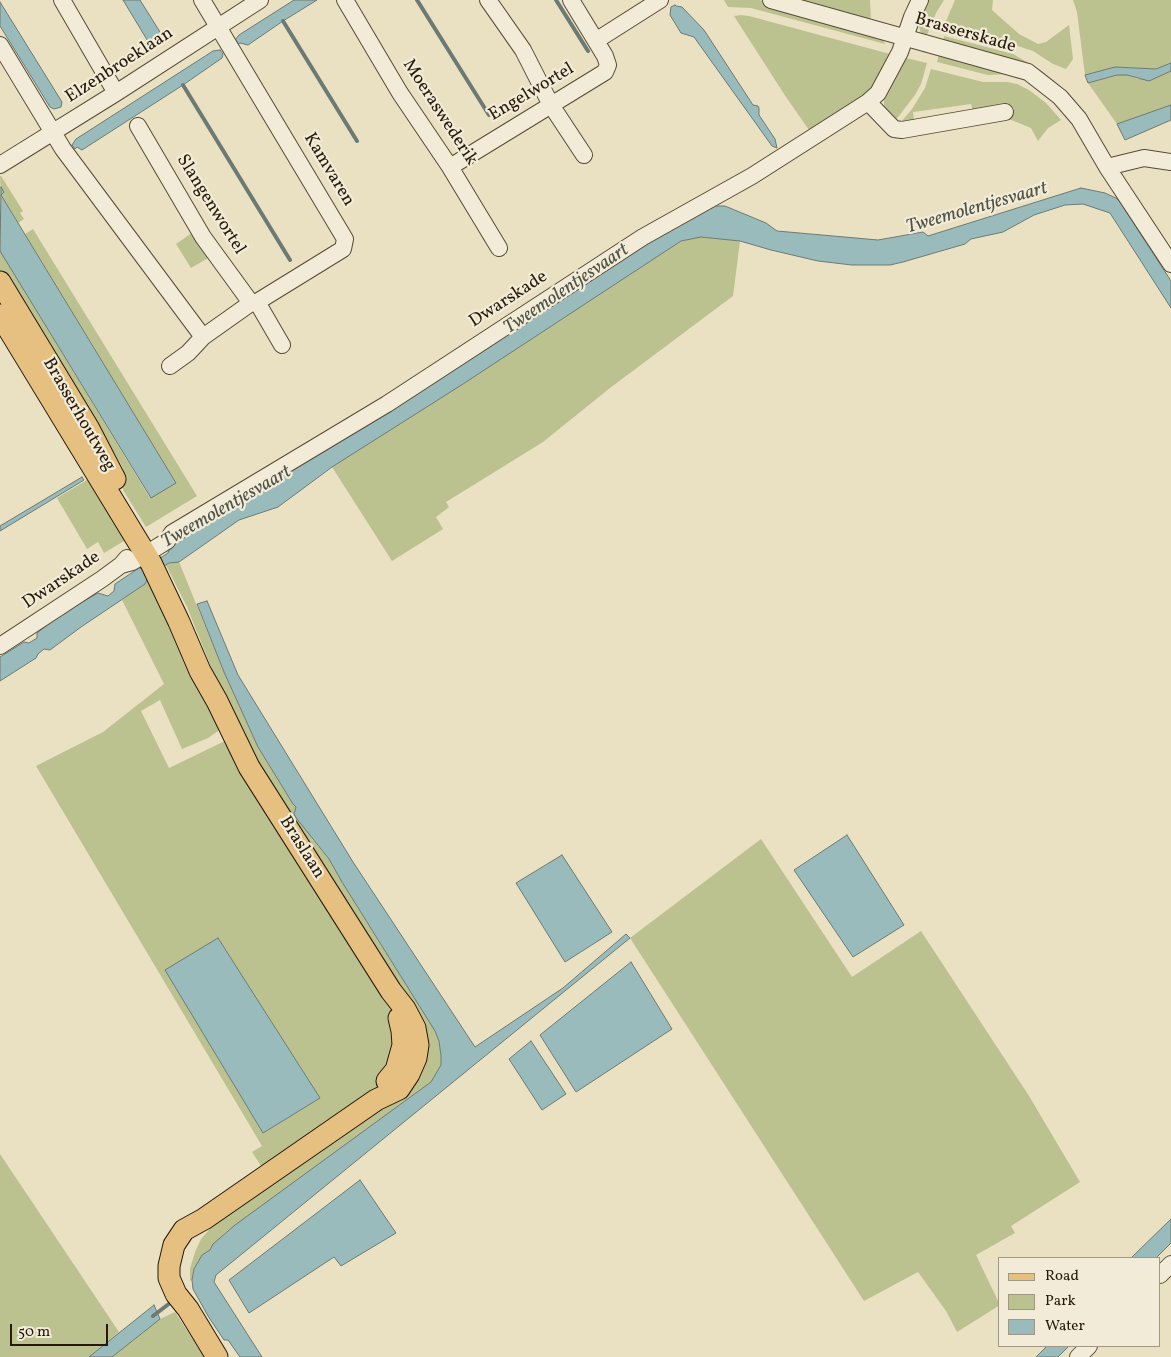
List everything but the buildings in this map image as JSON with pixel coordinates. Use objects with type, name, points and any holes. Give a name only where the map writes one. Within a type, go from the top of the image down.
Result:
[{"type":"main road","name":"Brasserhoutweg","points":[[0,282],[89,429],[153,557]]},
{"type":"main road","name":"Brasserhoutweg","points":[[0,315],[153,557]]},
{"type":"main road","name":"Braslaan","points":[[153,557],[188,617],[208,666],[217,701],[249,767],[391,991],[402,1032],[403,1045],[396,1070],[376,1100],[204,1219],[190,1245],[184,1262],[182,1276],[188,1309],[217,1357]]},
{"type":"street","points":[[62,0],[116,93]]},
{"type":"street","points":[[202,0],[218,26]]},
{"type":"street","name":"Elzenbroeklaan","points":[[0,165],[260,0]]},
{"type":"street","name":"Moeraswederik","points":[[345,0],[400,93],[450,167],[499,248]]},
{"type":"street","points":[[488,0],[523,50],[551,105],[584,155]]},
{"type":"street","name":"Engelwortel","points":[[450,167],[605,72],[608,64],[607,60],[597,40],[571,0]]},
{"type":"street","points":[[597,40],[660,0]]},
{"type":"street","name":"Brasserskade","points":[[771,0],[903,45],[1028,72],[1050,88],[1079,119],[1107,167],[1171,264]]},
{"type":"street","name":"Dwarskade","points":[[0,646],[122,565],[129,555],[153,557],[172,533],[392,400],[643,237],[752,176],[868,102],[878,93],[903,45],[920,0]]},
{"type":"street","name":"Kamvaren","points":[[170,366],[188,353],[202,337],[254,302],[344,249],[345,239],[218,26]]},
{"type":"street","points":[[0,45],[52,132],[202,337]]},
{"type":"street","points":[[868,102],[894,129],[902,130],[1005,112]]},
{"type":"street","name":"Slangenwortel","points":[[138,126],[203,237],[254,302]]},
{"type":"street","points":[[1107,167],[1144,158],[1171,162]]},
{"type":"street","points":[[254,302],[282,345]]},
{"type":"street","points":[[1161,1275],[1171,1264]]},
{"type":"street","points":[[1078,1357],[1088,1347]]},
{"type":"green space","points":[[724,0],[760,0],[805,18],[883,40],[885,44],[751,8],[728,7]]},
{"type":"green space","points":[[787,0],[870,0],[871,23]]},
{"type":"green space","points":[[929,0],[944,0],[926,36],[921,33],[918,24]]},
{"type":"green space","points":[[955,0],[993,0],[992,10],[1019,34],[1038,44],[1046,42],[1069,25],[1073,59],[1066,69],[1053,64],[1033,51],[948,23],[946,21]]},
{"type":"green space","points":[[1073,0],[1171,0],[1171,63],[1156,69],[1115,67],[1085,75],[1077,12]]},
{"type":"green space","points":[[741,15],[890,54],[871,90],[809,130],[734,16]]},
{"type":"green space","points":[[944,36],[1013,54],[1042,71],[1066,93],[943,42]]},
{"type":"green space","points":[[939,54],[1009,74],[988,75],[937,62]]},
{"type":"green space","points":[[906,58],[927,63],[921,84],[915,95],[895,121],[884,108],[884,98]]},
{"type":"green space","points":[[931,69],[983,82],[1017,84],[1029,90],[1046,103],[1061,120],[1048,128],[1038,141],[1031,128],[1009,119],[1007,108],[973,112],[971,104],[913,112],[914,120],[901,122],[925,88]]},
{"type":"green space","points":[[1171,70],[1171,105],[1117,124],[1088,83],[1118,75],[1127,75],[1138,79]]},
{"type":"green space","points":[[0,176],[23,211],[20,213],[24,219],[18,223],[1,194]]},
{"type":"green space","points":[[33,229],[197,496],[146,527],[123,490],[123,468],[97,423],[0,275],[0,251],[150,498],[176,483],[25,234]]},
{"type":"green space","points":[[193,232],[210,257],[191,268],[176,244]]},
{"type":"green space","points":[[701,237],[740,241],[733,296],[610,388],[543,442],[446,502],[449,507],[436,517],[443,529],[392,561],[332,467],[463,384],[681,241]]},
{"type":"green space","points":[[92,477],[129,538],[104,553],[98,542],[87,549],[57,498]]},
{"type":"green space","points":[[179,562],[224,672],[258,747],[296,807],[312,839],[329,859],[435,1031],[439,1041],[441,1056],[441,1065],[431,1082],[225,1233],[210,1250],[202,1255],[190,1281],[190,1269],[195,1252],[201,1239],[216,1222],[424,1059],[250,753],[217,682],[187,607],[166,565]]},
{"type":"green space","points":[[148,577],[221,729],[208,738],[182,749],[160,700],[141,711],[169,768],[227,740],[385,995],[392,1011],[397,1034],[383,1080],[373,1091],[263,1169],[252,1152],[262,1146],[36,766],[103,732],[164,684],[122,600],[145,584]],"holes":[[[218,938],[320,1098],[263,1133],[166,970]]]},
{"type":"green space","points":[[761,839],[852,977],[921,931],[1029,1096],[1080,1182],[1011,1226],[1015,1233],[976,1255],[998,1301],[998,1306],[957,1332],[946,1311],[918,1272],[864,1301],[630,938]]},
{"type":"green space","points":[[0,1154],[119,1332],[89,1357],[0,1357]]},
{"type":"green space","points":[[175,1312],[204,1357],[112,1357],[160,1319]]},
{"type":"water","points":[[123,0],[140,0],[165,40],[152,48]]},
{"type":"water","points":[[294,0],[317,0],[248,45],[240,43],[237,45],[235,40],[239,35]]},
{"type":"water","points":[[0,2],[62,102],[61,107],[54,109],[50,107],[0,26]]},
{"type":"water","points":[[675,5],[682,7],[704,30],[753,105],[758,106],[759,115],[775,139],[777,148],[772,146],[694,37],[681,33],[670,15],[671,7]]},
{"type":"water","points":[[220,50],[223,54],[222,58],[82,150],[77,147],[75,149],[72,145],[76,139],[213,51]]},
{"type":"water","points":[[1171,63],[1171,71],[1149,81],[1127,75],[1117,75],[1088,83],[1085,75],[1115,67],[1156,69]]},
{"type":"water","points":[[1171,105],[1171,120],[1125,140],[1117,124]]},
{"type":"water","points":[[1,187],[4,192],[1,195],[176,483],[151,498],[0,251]]},
{"type":"water","points":[[1081,188],[1105,193],[1118,199],[1171,281],[1171,308],[1110,213],[1083,204],[1065,205],[1034,215],[1003,232],[971,239],[965,244],[890,265],[852,265],[818,261],[740,241],[701,237],[681,241],[463,384],[332,467],[278,507],[239,520],[179,562],[169,563],[152,573],[145,584],[50,650],[44,649],[36,658],[0,681],[0,657],[24,642],[29,643],[37,638],[37,633],[61,614],[98,593],[108,596],[114,591],[115,584],[139,568],[144,569],[168,553],[170,547],[603,269],[714,206],[725,206],[766,223],[777,231],[878,240],[923,232],[928,236]]},
{"type":"water","points":[[82,477],[84,480],[0,531],[0,526]]},
{"type":"water","points":[[207,601],[238,675],[353,862],[475,1047],[563,988],[626,934],[630,938],[216,1275],[214,1282],[262,1357],[240,1357],[228,1340],[224,1340],[208,1316],[193,1289],[192,1280],[194,1269],[202,1255],[210,1250],[213,1244],[235,1225],[431,1082],[441,1065],[441,1056],[439,1041],[435,1031],[329,859],[297,819],[294,814],[296,807],[258,747],[224,672],[197,604]]},
{"type":"water","points":[[847,835],[904,925],[853,957],[794,870]]},
{"type":"water","points":[[562,855],[612,932],[565,962],[516,883]]},
{"type":"water","points":[[218,938],[320,1098],[263,1133],[165,970]]},
{"type":"water","points":[[631,962],[672,1029],[576,1092],[540,1035]]},
{"type":"water","points":[[531,1041],[566,1094],[542,1110],[509,1059]]},
{"type":"water","points":[[360,1180],[396,1233],[341,1266],[334,1257],[249,1313],[229,1280]]},
{"type":"water","points":[[1171,1219],[1171,1243],[1157,1257],[1132,1257]]},
{"type":"water","points":[[154,1305],[160,1319],[112,1357],[89,1357]]},
{"type":"water","points":[[1046,1347],[1068,1347],[1058,1357],[1036,1357]]},
{"type":"waterway","points":[[417,0],[489,115]]},
{"type":"waterway","points":[[556,0],[588,51]]},
{"type":"waterway","points":[[283,21],[357,141]]},
{"type":"waterway","points":[[183,85],[290,260]]},
{"type":"waterway","points":[[153,1316],[170,1303]]},
{"type":"water label","name":"Tweemolentjesvaart","points":[[977,209]]},
{"type":"water label","name":"Tweemolentjesvaart","points":[[567,290]]},
{"type":"water label","name":"Tweemolentjesvaart","points":[[227,508]]}]
